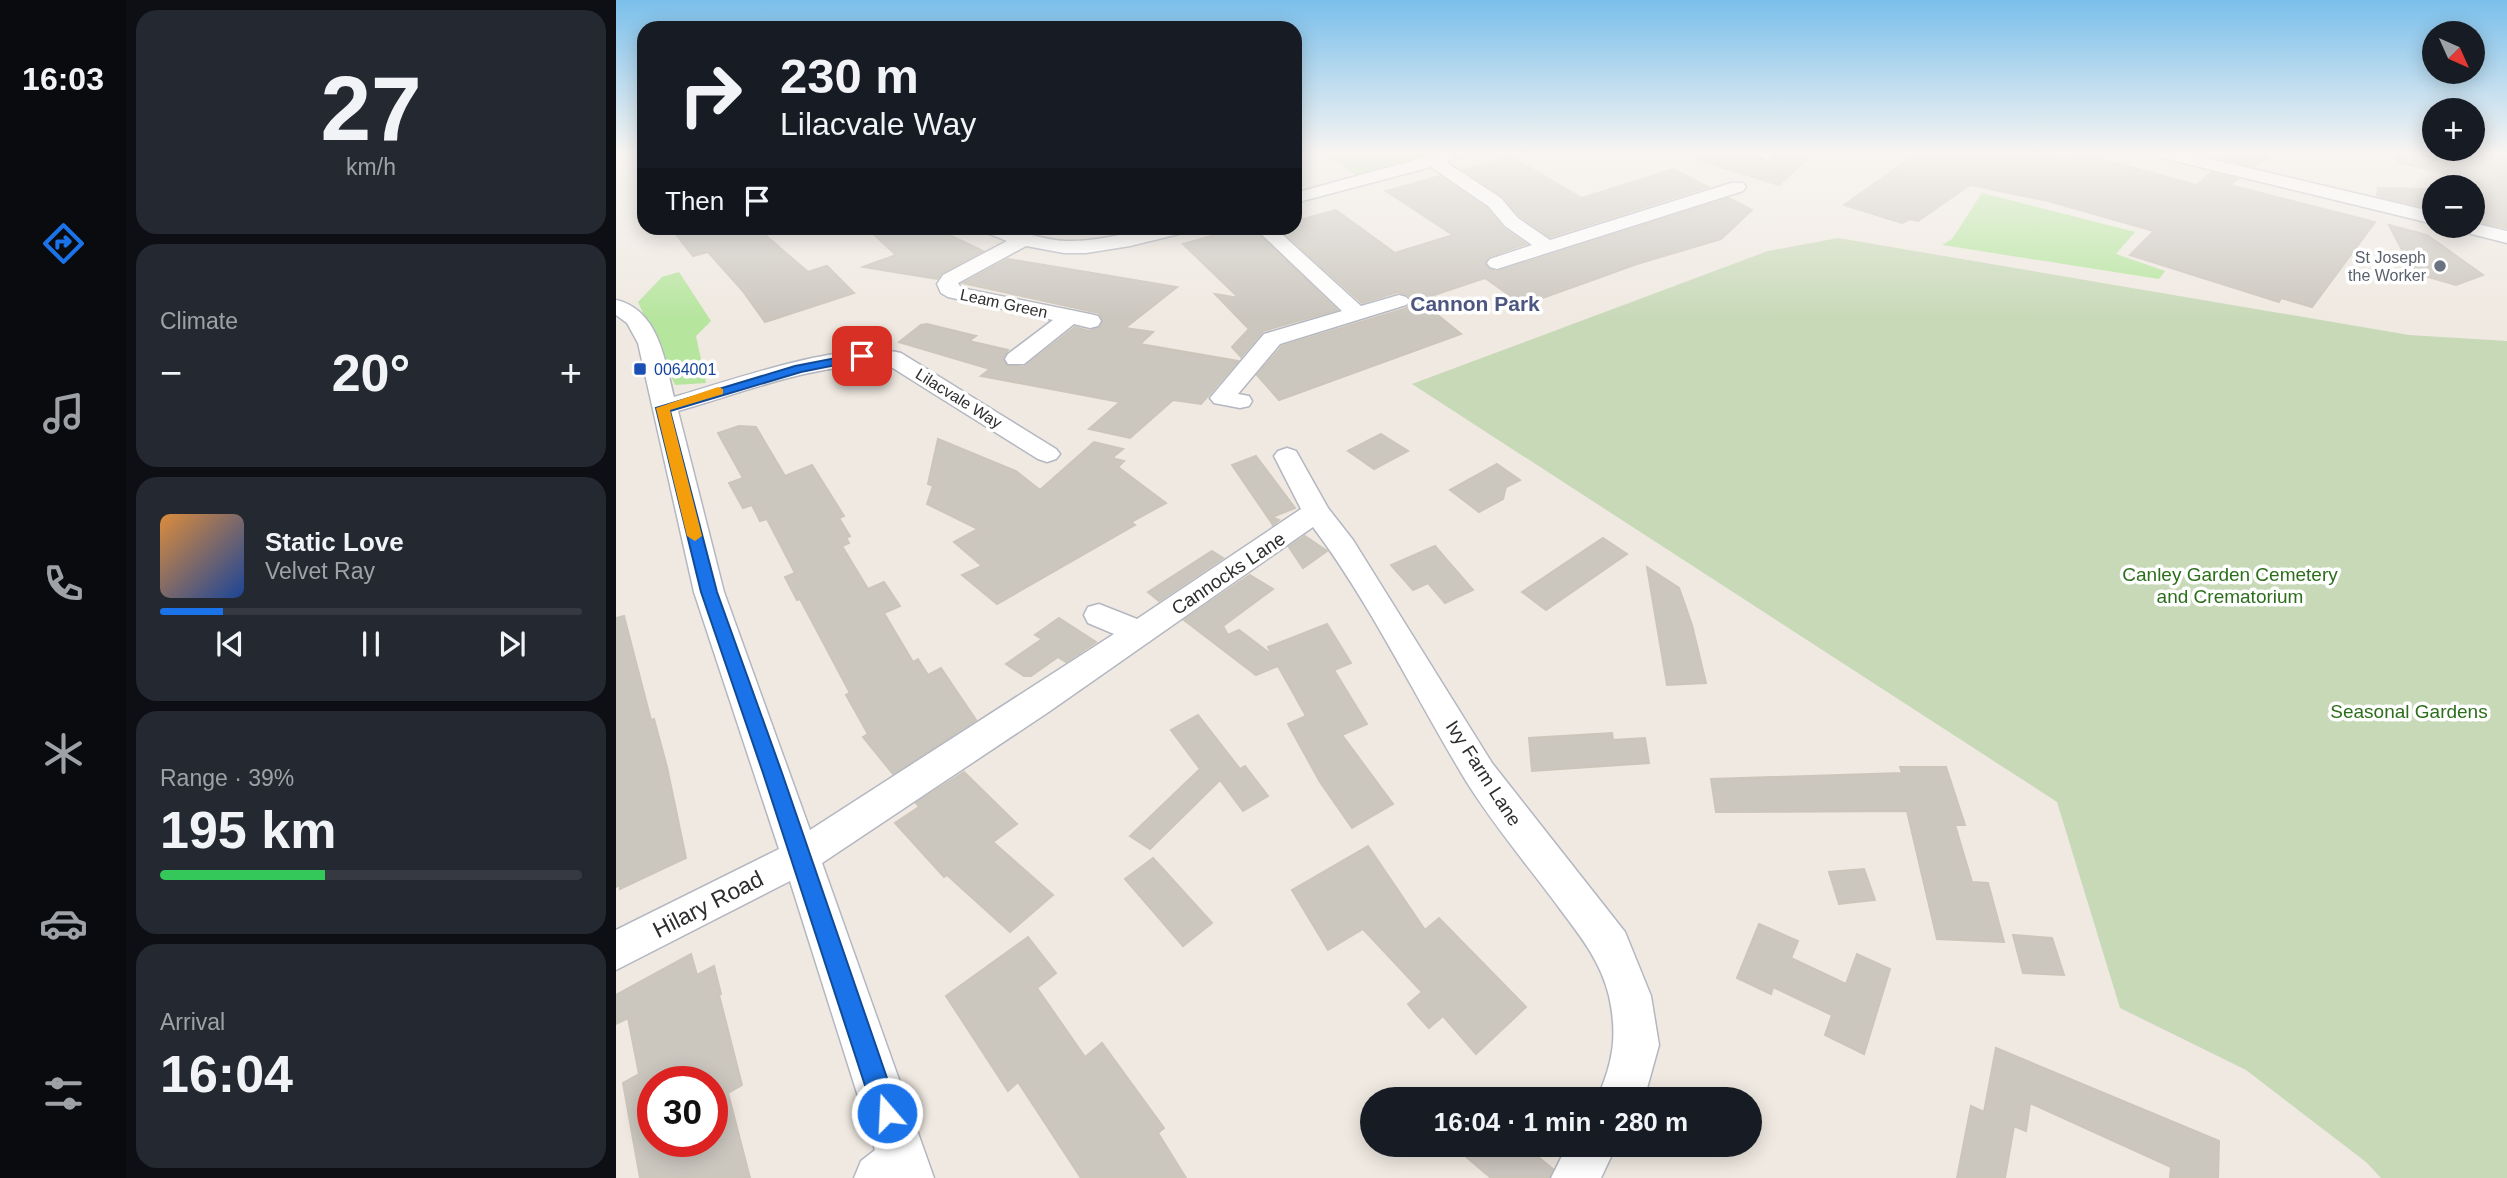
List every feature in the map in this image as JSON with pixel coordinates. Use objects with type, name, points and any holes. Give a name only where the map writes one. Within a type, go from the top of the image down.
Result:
[{"type":"street","points":[[1498,208],[1516,226],[1548,247]]},
{"type":"street","points":[[1497,263],[1671,208]]},
{"type":"street","points":[[2393,208],[2422,215]]},
{"type":"street","points":[[2485,232],[2507,237]]},
{"type":"street","points":[[1010,235],[1062,249],[1109,245],[1151,235]]},
{"type":"street","points":[[1272,235],[1357,314]]},
{"type":"street","name":"Leam Green","points":[[1016,359],[1080,319],[956,293],[948,289],[947,284],[950,279],[1023,240]]},
{"type":"street","points":[[1240,401],[1222,398],[1272,339],[1399,301]]},
{"type":"street","points":[[616,306],[631,313],[643,329],[653,358],[709,592],[800,857],[896,1171]]},
{"type":"street","name":"Lilacvale Way","points":[[663,408],[799,369],[862,356],[893,358],[1047,454]]},
{"type":"street","name":"Ivy Farm Lane","points":[[1287,456],[1316,512],[1350,558],[1496,798],[1611,945],[1630,996],[1636,1034],[1637,1045],[1626,1087]]},
{"type":"street","name":"Cannocks Lane","points":[[1038,702],[1316,512]]},
{"type":"street","points":[[1099,615],[1139,633]]},
{"type":"street","name":"Hilary Road","points":[[616,951],[800,857],[1038,702]]},
{"type":"street","points":[[1575,1178],[1587,1157]]},
{"type":"green space","points":[[1972,208],[2041,208],[2135,232],[2116,254],[2165,271],[2159,279],[1942,245],[1952,239]]},
{"type":"green space","name":"Canley Garden Cemetery and Crematorium","points":[[1838,238],[2409,335],[2507,341],[2507,1178],[2381,1178],[2366,1162],[2246,1070],[2120,1008],[2057,802],[1412,384],[1768,251]]},
{"type":"green space","points":[[679,272],[711,321],[696,336],[706,383],[675,385],[638,302],[662,277]]},
{"type":"building","points":[[1412,208],[1486,208],[1503,228],[1526,244],[1488,257],[1485,265],[1496,272],[1698,208],[1752,210],[1721,239],[1637,264],[1523,305],[1485,278],[1419,300],[1461,334],[1279,400],[1257,375],[1282,346],[1407,308],[1413,301],[1408,295],[1398,292],[1362,303],[1286,235],[1302,235],[1302,219],[1336,210],[1395,253],[1453,235]]},
{"type":"building","points":[[1513,208],[1642,208],[1550,237]]},
{"type":"building","points":[[1854,208],[1937,208],[1918,221],[1910,219],[1902,223]]},
{"type":"building","points":[[2073,208],[2320,208],[2375,222],[2312,307],[2281,298],[2279,302],[2130,255],[2154,231]]},
{"type":"building","points":[[2485,208],[2507,208],[2507,228],[2485,223]]},
{"type":"building","name":"St Joseph the Worker","points":[[2389,225],[2422,234],[2422,238],[2431,238],[2483,275],[2456,285],[2414,273]]},
{"type":"building","points":[[676,235],[765,235],[808,272],[827,266],[854,293],[765,322],[742,290],[708,252],[693,256]]},
{"type":"building","points":[[875,235],[950,235],[983,251],[942,273],[937,279],[863,267],[896,255]]},
{"type":"building","points":[[1215,235],[1260,235],[1337,310],[1263,331],[1241,357],[1232,347],[1249,329],[1215,294],[1239,298],[1183,244]]},
{"type":"building","points":[[1008,259],[1177,287],[1125,328],[1153,332],[1140,344],[1238,361],[1201,404],[1173,400],[1130,438],[1089,429],[1120,402],[981,376],[990,369],[899,342],[921,325],[927,324],[976,336],[969,341],[1008,350],[1003,358],[1006,365],[1024,367],[1075,327],[1089,331],[1100,327],[1103,320],[1099,313],[963,283]]},
{"type":"building","points":[[739,426],[756,427],[785,476],[812,465],[844,516],[839,518],[850,536],[846,538],[849,543],[842,546],[868,589],[884,582],[900,606],[884,613],[913,662],[918,659],[928,675],[941,668],[976,720],[893,774],[863,737],[868,734],[846,695],[850,693],[800,599],[797,600],[785,577],[795,573],[767,519],[760,521],[752,505],[743,508],[729,483],[743,478],[718,433]]},
{"type":"building","points":[[1381,434],[1408,451],[1374,469],[1348,451]]},
{"type":"building","points":[[938,439],[1016,471],[1040,490],[1094,442],[1123,449],[1112,458],[1124,461],[1118,467],[1166,503],[1131,522],[1135,525],[997,604],[962,575],[982,566],[954,542],[978,529],[927,504],[933,486],[928,484]]},
{"type":"building","points":[[1256,456],[1295,508],[1272,517],[1279,520],[1273,525],[1232,465]]},
{"type":"building","points":[[1497,464],[1520,480],[1506,487],[1503,499],[1479,512],[1450,490]]},
{"type":"building","points":[[1305,536],[1327,551],[1303,568],[1289,547]]},
{"type":"building","points":[[1603,538],[1627,554],[1546,610],[1522,592]]},
{"type":"building","points":[[1435,546],[1473,590],[1445,603],[1428,583],[1413,590],[1391,565]]},
{"type":"building","points":[[1212,551],[1223,558],[1159,601],[1148,592]]},
{"type":"building","points":[[1647,567],[1679,588],[1692,625],[1706,683],[1667,685]]},
{"type":"building","points":[[1250,575],[1273,589],[1223,626],[1228,635],[1239,630],[1272,655],[1268,647],[1327,624],[1351,663],[1334,670],[1367,724],[1342,735],[1393,804],[1352,828],[1320,782],[1288,724],[1306,716],[1278,666],[1256,675],[1184,620]]},
{"type":"building","points":[[624,616],[651,720],[654,719],[667,767],[686,858],[620,889],[620,885],[616,887],[616,618]]},
{"type":"building","points":[[1059,618],[1096,642],[1066,662],[1058,657],[1031,676],[1024,676],[1006,664],[1042,639],[1035,635]]},
{"type":"building","points":[[1198,715],[1240,769],[1245,766],[1268,796],[1243,811],[1220,780],[1150,849],[1130,836],[1200,769],[1171,730]]},
{"type":"building","points":[[1612,733],[1613,740],[1645,738],[1649,763],[1532,771],[1529,738]]},
{"type":"building","points":[[1900,767],[1946,767],[1965,825],[1955,825],[1972,882],[1988,883],[2004,942],[1937,939],[1907,811],[1716,812],[1711,779],[1902,773]]},
{"type":"building","points":[[964,772],[1017,824],[993,842],[1053,895],[1010,932],[947,875],[944,877],[895,823],[919,807],[916,803]]},
{"type":"building","points":[[1368,846],[1425,930],[1439,918],[1526,1007],[1476,1054],[1443,1016],[1429,1028],[1417,1015],[1408,1004],[1422,992],[1363,929],[1328,950],[1292,890]]},
{"type":"building","points":[[1153,858],[1212,923],[1183,946],[1125,879]]},
{"type":"building","points":[[1864,869],[1875,900],[1839,904],[1829,872]]},
{"type":"building","points":[[1759,924],[1798,941],[1791,958],[1846,984],[1857,954],[1890,969],[1864,1054],[1825,1035],[1832,1015],[1773,987],[1771,994],[1737,978]]},
{"type":"building","points":[[2013,935],[2052,938],[2064,975],[2023,973]]},
{"type":"building","points":[[1028,937],[1056,973],[1037,988],[1085,1057],[1102,1043],[1164,1128],[1158,1133],[1186,1178],[1081,1178],[1018,1082],[1008,1091],[946,996]]},
{"type":"building","points":[[691,954],[697,975],[714,966],[742,1085],[728,1093],[728,1066],[637,1066],[628,1018],[616,1024],[616,995]]},
{"type":"building","points":[[1996,1048],[2219,1141],[2218,1178],[2170,1178],[2171,1167],[2030,1103],[2026,1131],[2014,1126],[2005,1178],[1957,1178],[1971,1106],[1984,1112]]},
{"type":"building","points":[[637,1075],[637,1157],[728,1157],[728,1093],[750,1178],[640,1178],[623,1083]]},
{"type":"building","points":[[1466,1157],[1538,1157],[1553,1169],[1549,1178],[1491,1178]]},
{"type":"slow traffic","points":[[695,536],[663,408],[718,391]]},
{"type":"place","name":"St Joseph the Worker","points":[[2440,266]]},
{"type":"place","name":"0064001","points":[[640,369]]},
{"type":"district","name":"Cannon Park","points":[[1475,304]]},
{"type":"route","points":[[862,356],[799,369],[663,408],[709,592],[887,1113]]},
{"type":"park label","name":"Seasonal Gardens","points":[[2409,711]]}]
